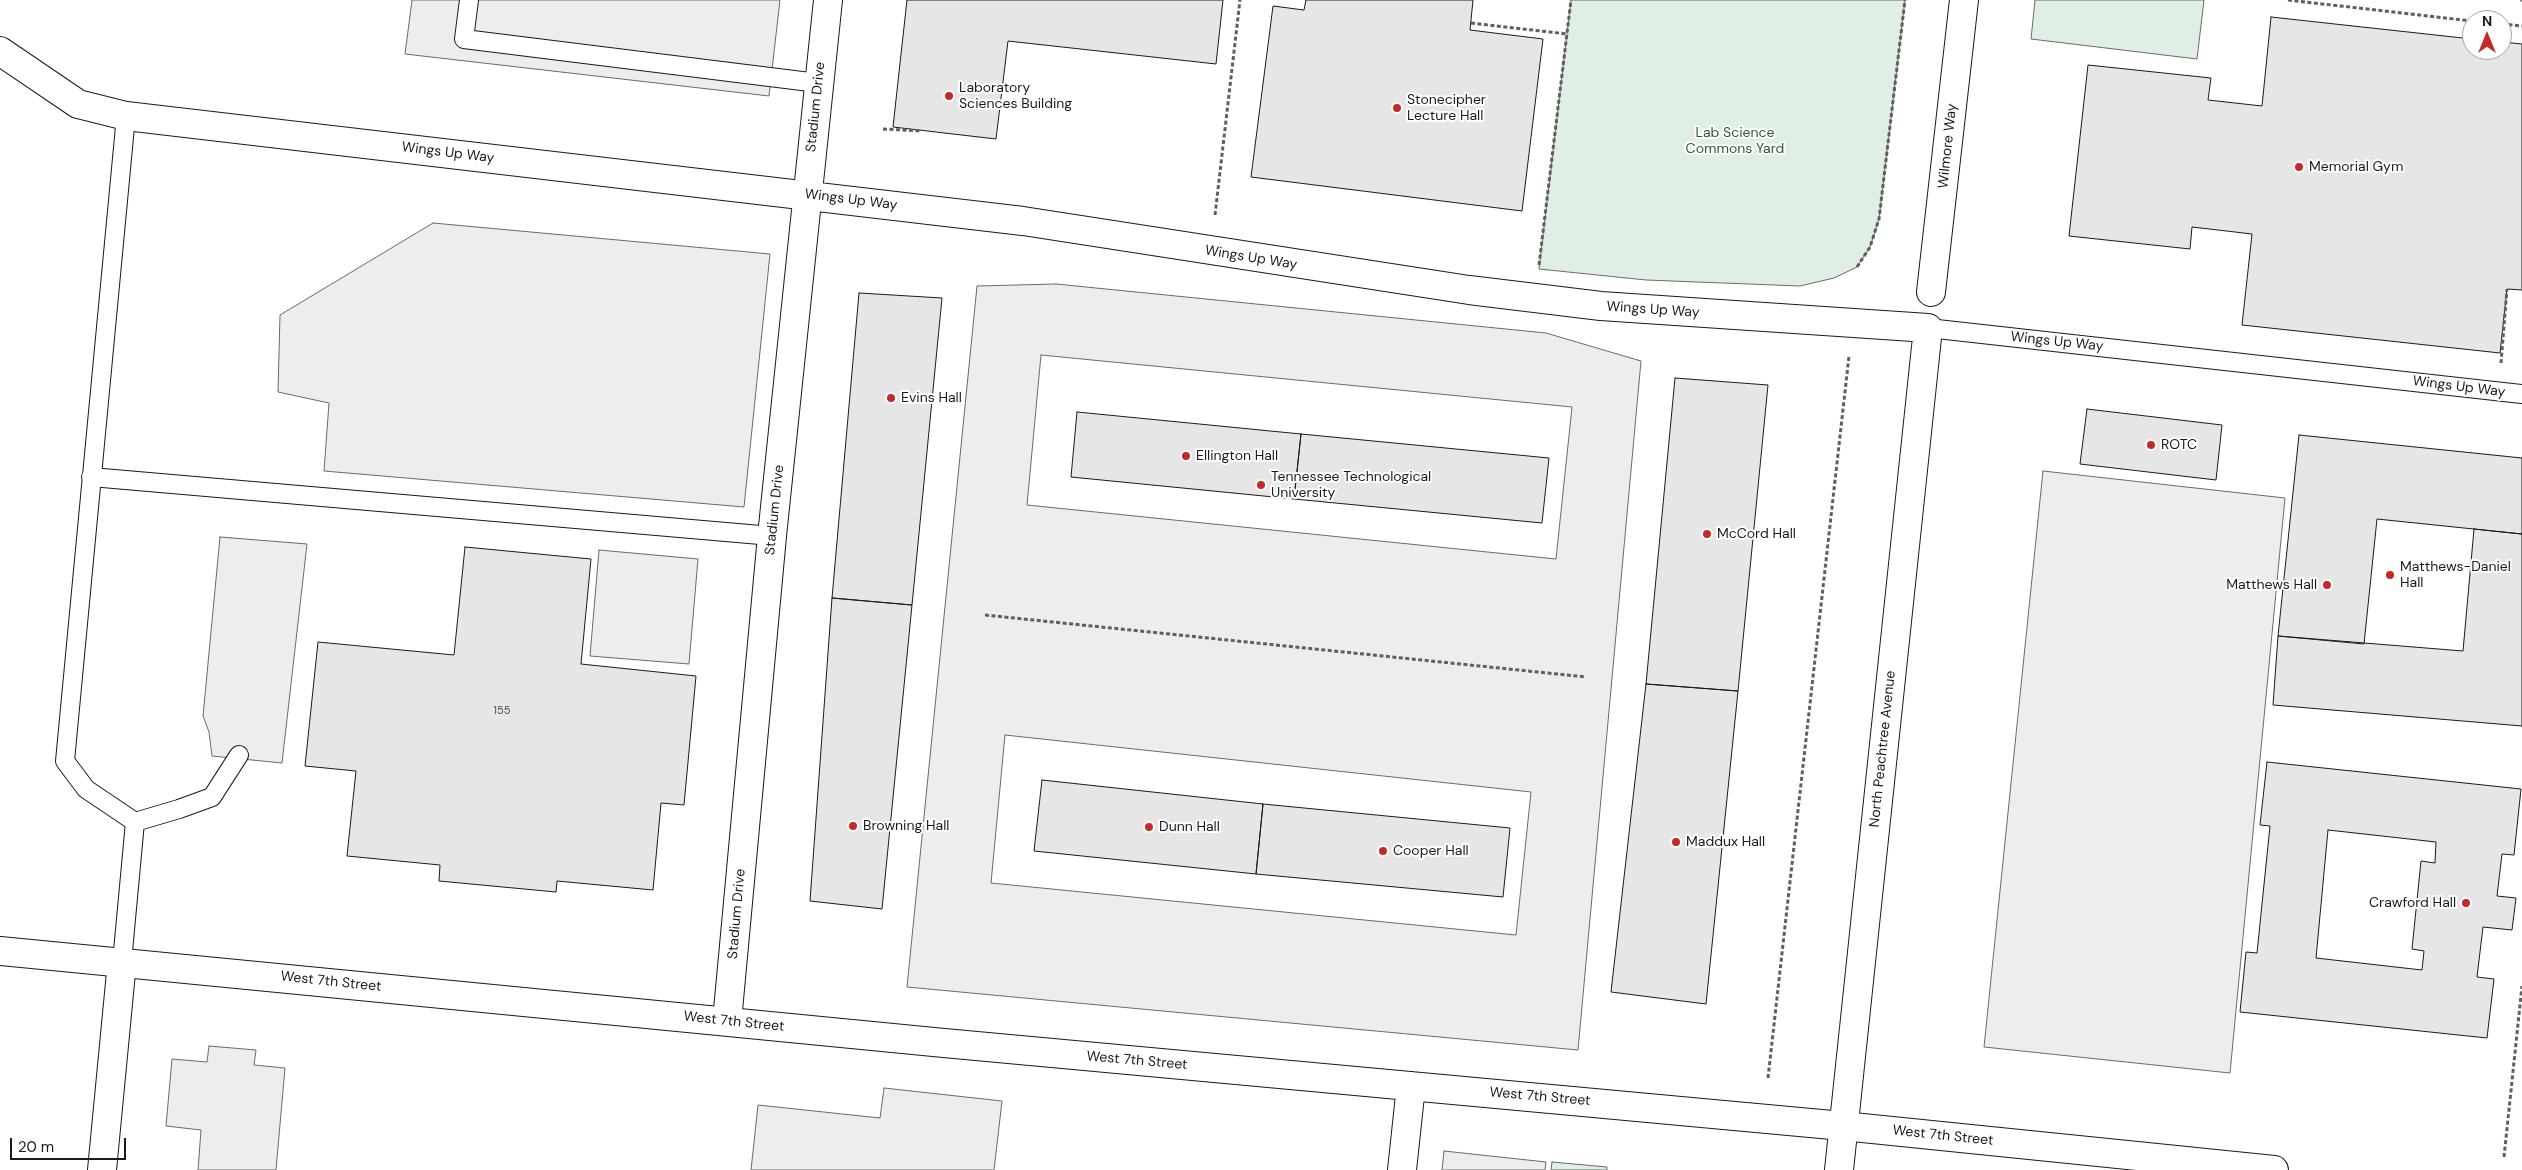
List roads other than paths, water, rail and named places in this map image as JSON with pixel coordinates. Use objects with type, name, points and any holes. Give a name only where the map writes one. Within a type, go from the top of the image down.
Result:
[{"type":"street","name":"Stadium Drive","points":[[727,1021],[772,536],[828,0]]},
{"type":"street","name":"Wilmore Way","points":[[1931,292],[1964,0]]},
{"type":"street","name":"Wings Up Way","points":[[0,51],[78,104],[126,116],[1023,221],[1459,289],[1592,305],[1928,328]]},
{"type":"street","name":"North Peachtree Avenue","points":[[1839,1170],[1928,328]]},
{"type":"street","name":"West 7th Street","points":[[0,951],[1844,1126],[2274,1170]]},
{"type":"street","points":[[102,1170],[122,962]]},
{"type":"street","points":[[1402,1170],[1411,1086]]},
{"type":"lane","points":[[469,0],[464,39],[818,83]]},
{"type":"lane","points":[[126,116],[65,761],[86,789],[135,822],[179,810],[212,796],[239,755]]},
{"type":"lane","name":"Wings Up Way","points":[[1928,328],[2522,394]]},
{"type":"lane","points":[[91,477],[772,536]]},
{"type":"lane","points":[[122,962],[135,822]]},
{"type":"place","name":"Laboratory Sciences Building","points":[[949,96]]},
{"type":"place","name":"Stonecipher Lecture Hall","points":[[1397,108]]},
{"type":"place","name":"Memorial Gym","points":[[2299,167]]},
{"type":"place","name":"Evins Hall","points":[[891,398]]},
{"type":"place","name":"ROTC","points":[[2151,445]]},
{"type":"place","name":"Ellington Hall","points":[[1186,456]]},
{"type":"place","name":"Tennessee Technological University","points":[[1261,485]]},
{"type":"place","name":"McCord Hall","points":[[1707,534]]},
{"type":"place","name":"Matthews-Daniel Hall","points":[[2390,575]]},
{"type":"place","name":"Matthews Hall","points":[[2327,585]]},
{"type":"place","name":"Browning Hall","points":[[853,826]]},
{"type":"place","name":"Dunn Hall","points":[[1149,827]]},
{"type":"place","name":"Maddux Hall","points":[[1676,842]]},
{"type":"place","name":"Cooper Hall","points":[[1383,851]]},
{"type":"place","name":"Crawford Hall","points":[[2466,903]]},
{"type":"park label","name":"Lab Science Commons Yard","points":[[1735,142]]}]
